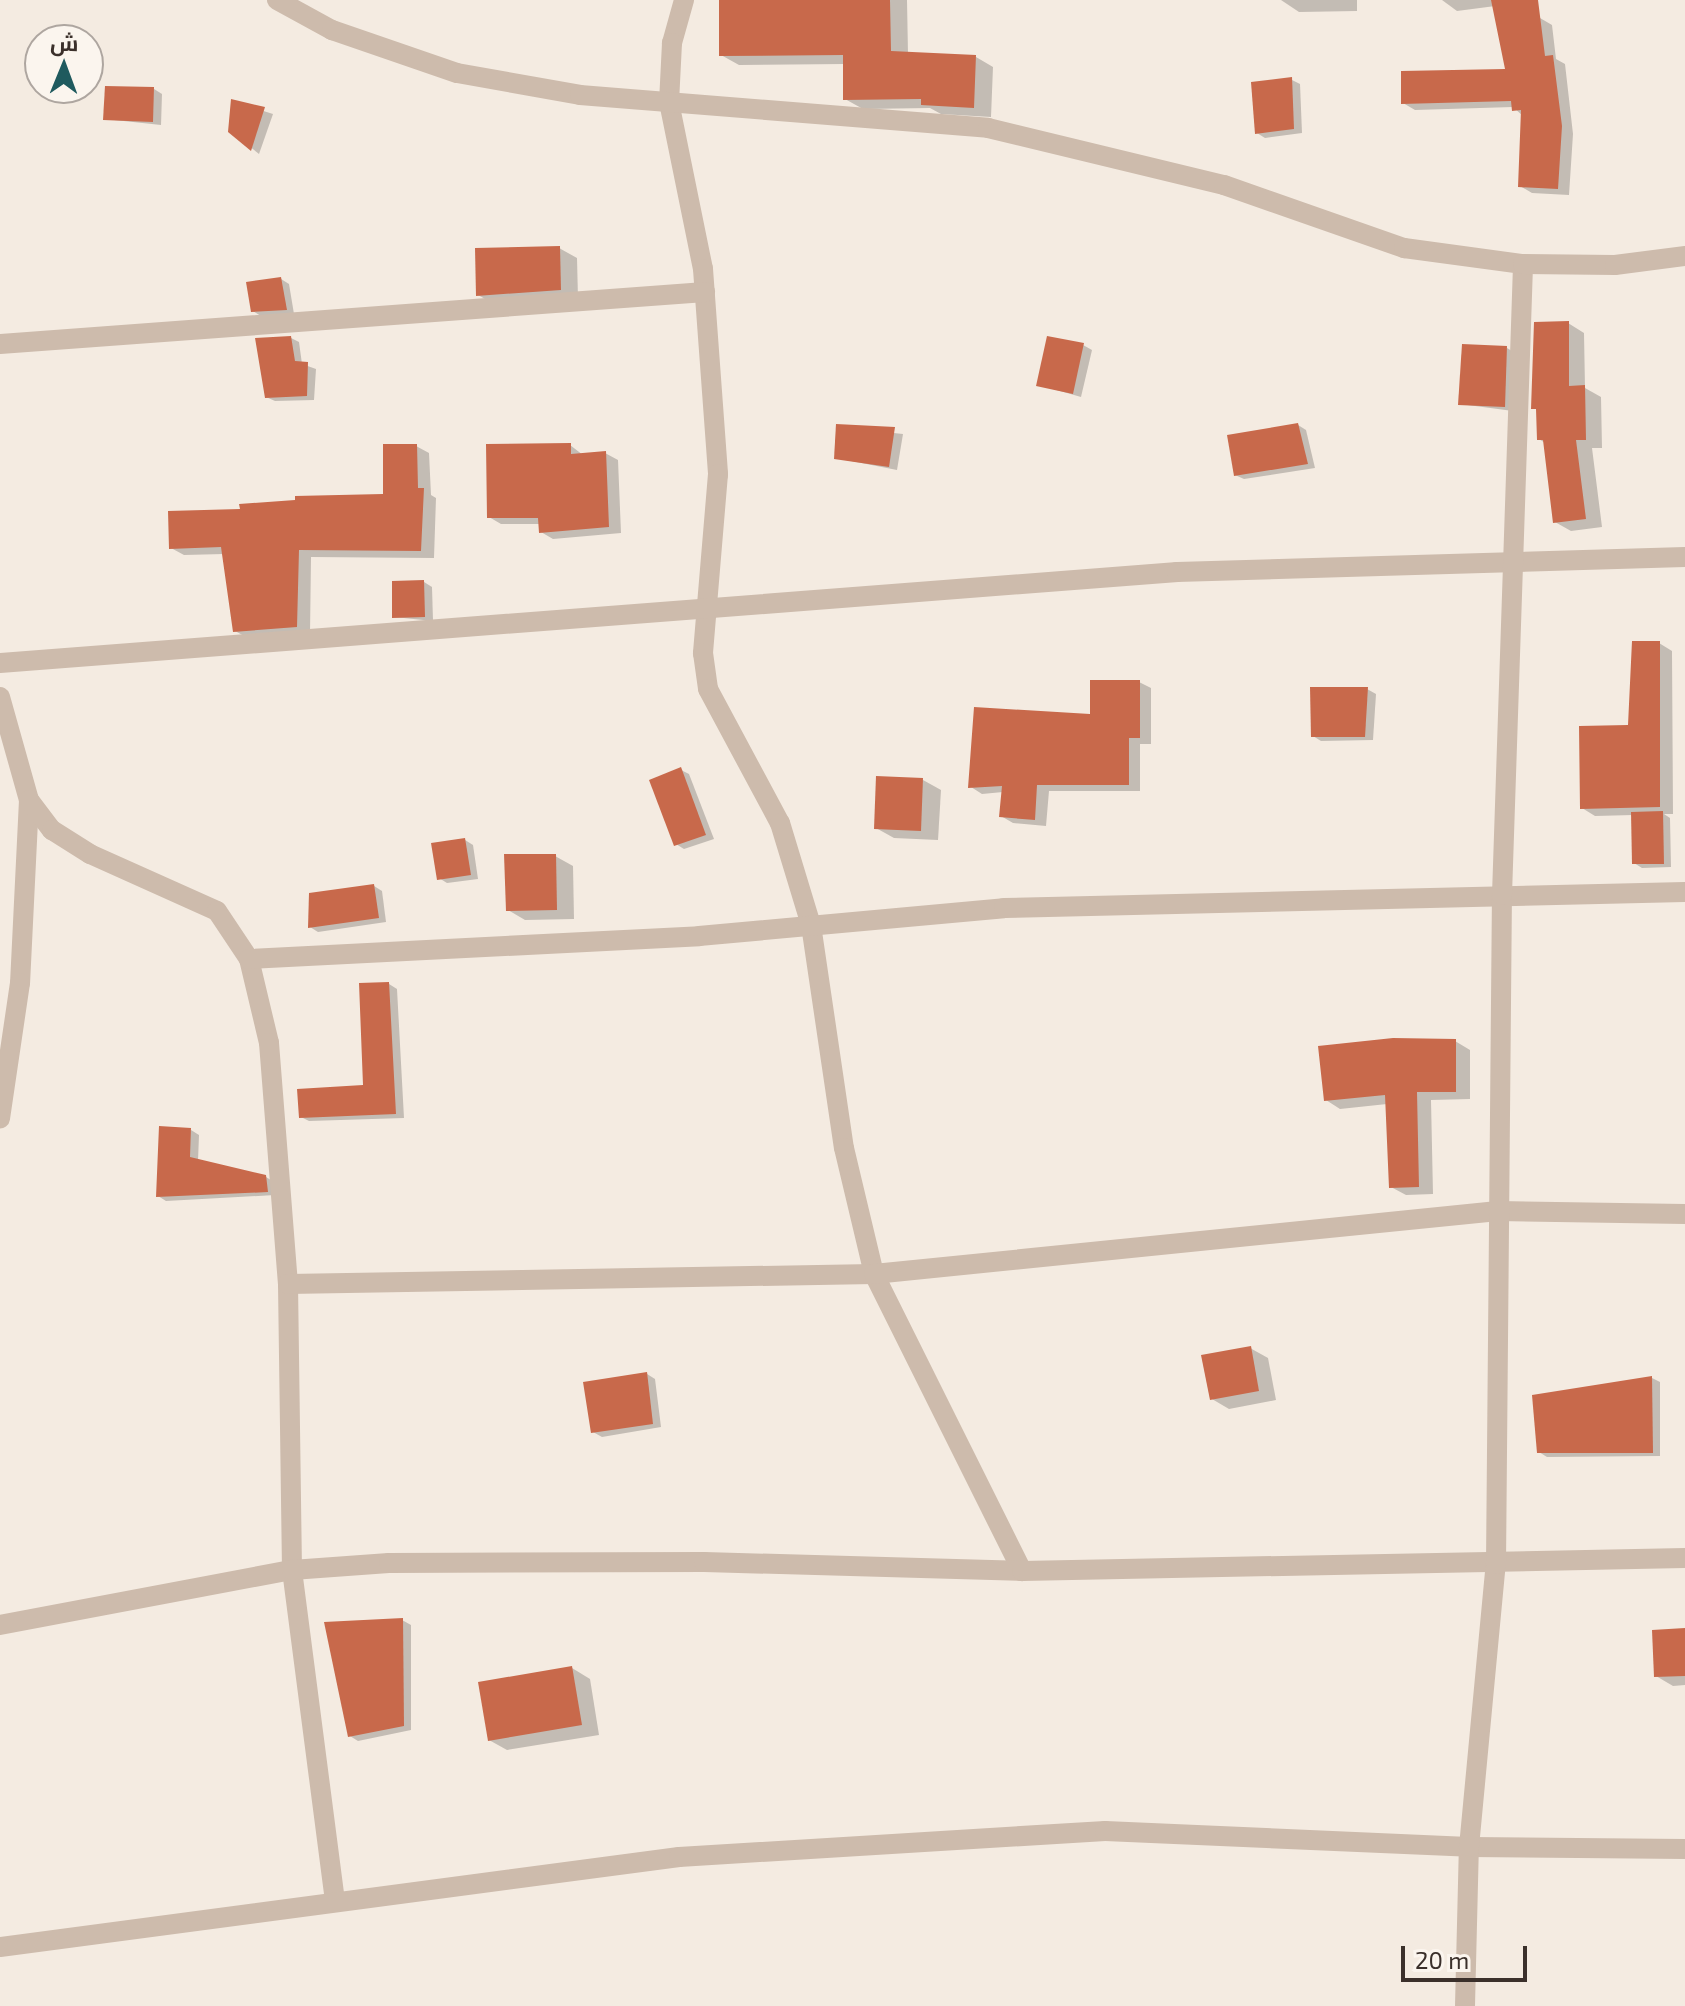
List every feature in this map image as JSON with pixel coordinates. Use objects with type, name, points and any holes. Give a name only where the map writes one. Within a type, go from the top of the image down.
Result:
[{"type":"street","points":[[277,0],[332,30],[457,73],[580,95],[988,128],[1224,185],[1404,248],[1523,264],[1615,265],[1685,256]]},
{"type":"street","points":[[684,0],[672,43],[669,102],[695,216],[705,292],[718,474],[710,605],[703,653],[708,689],[780,823],[811,925],[844,1148],[874,1274],[1022,1571]]},
{"type":"street","points":[[1465,2006],[1469,1847],[1496,1564],[1502,895],[1510,561],[1523,264]]},
{"type":"street","points":[[0,344],[705,292]]},
{"type":"street","points":[[0,663],[710,605],[1177,572],[1685,557]]},
{"type":"street","points":[[0,697],[29,800],[20,983],[0,1119]]},
{"type":"street","points":[[29,800],[52,830],[90,854],[217,911],[249,959],[269,1043],[288,1284],[292,1570],[335,1901]]},
{"type":"street","points":[[249,959],[396,955],[1004,908],[1685,892]]},
{"type":"street","points":[[288,1284],[874,1274],[1498,1211],[1685,1214]]},
{"type":"street","points":[[0,1625],[292,1570],[389,1563],[704,1562],[1022,1571],[1685,1558]]},
{"type":"street","points":[[0,1947],[679,1857],[1105,1831],[1469,1847],[1685,1849]]},
{"type":"building","points":[[719,0],[890,0],[891,51],[976,55],[974,108],[921,105],[921,99],[843,100],[843,55],[719,56]]},
{"type":"building","points":[[1491,0],[1538,0],[1545,56],[1553,55],[1562,126],[1558,189],[1518,187],[1521,110],[1512,111],[1511,101],[1401,104],[1401,71],[1505,69]]},
{"type":"building","points":[[1292,77],[1294,129],[1255,134],[1251,82]]},
{"type":"building","points":[[105,86],[154,87],[153,122],[103,120]]},
{"type":"building","points":[[231,99],[265,107],[251,151],[228,132]]},
{"type":"building","points":[[560,246],[561,290],[476,296],[475,248]]},
{"type":"building","points":[[281,277],[287,310],[251,312],[246,282]]},
{"type":"building","points":[[1569,321],[1569,386],[1585,385],[1586,440],[1576,440],[1586,519],[1553,523],[1543,440],[1537,440],[1536,409],[1531,409],[1534,322]]},
{"type":"building","points":[[291,336],[295,361],[308,362],[307,396],[265,398],[255,338]]},
{"type":"building","points":[[1047,336],[1084,343],[1073,394],[1036,386]]},
{"type":"building","points":[[1462,344],[1507,346],[1505,407],[1458,405]]},
{"type":"building","points":[[1298,423],[1308,464],[1234,476],[1227,435]]},
{"type":"building","points":[[836,424],[895,427],[889,467],[834,459]]},
{"type":"building","points":[[571,443],[571,454],[606,451],[609,527],[539,533],[538,518],[487,518],[486,444]]},
{"type":"building","points":[[383,444],[417,444],[418,488],[424,488],[421,551],[299,550],[297,627],[233,632],[221,547],[169,549],[168,511],[240,509],[239,504],[295,500],[295,496],[383,494]]},
{"type":"building","points":[[424,580],[425,617],[392,618],[392,581]]},
{"type":"building","points":[[1632,641],[1660,641],[1660,807],[1580,809],[1579,726],[1628,725]]},
{"type":"building","points":[[1090,680],[1140,680],[1140,738],[1129,738],[1129,785],[1037,785],[1035,820],[999,817],[1002,786],[968,788],[974,707],[1090,714]]},
{"type":"building","points":[[1310,687],[1368,687],[1365,737],[1311,737]]},
{"type":"building","points":[[681,767],[706,835],[674,846],[649,780]]},
{"type":"building","points":[[876,776],[923,778],[921,831],[874,829]]},
{"type":"building","points":[[1663,811],[1664,864],[1632,864],[1631,812]]},
{"type":"building","points":[[465,838],[471,875],[437,880],[431,843]]},
{"type":"building","points":[[504,854],[556,854],[557,910],[506,911]]},
{"type":"building","points":[[374,884],[379,918],[308,928],[309,893]]},
{"type":"building","points":[[389,982],[396,1114],[299,1118],[297,1089],[363,1085],[359,983]]},
{"type":"building","points":[[1393,1038],[1456,1039],[1456,1092],[1417,1092],[1419,1187],[1389,1188],[1385,1095],[1324,1101],[1318,1046]]},
{"type":"building","points":[[159,1126],[191,1128],[190,1157],[266,1175],[268,1192],[156,1197]]},
{"type":"building","points":[[1251,1346],[1259,1391],[1210,1400],[1201,1355]]},
{"type":"building","points":[[647,1372],[653,1424],[591,1433],[583,1382]]},
{"type":"building","points":[[1652,1376],[1653,1453],[1537,1453],[1532,1395]]},
{"type":"building","points":[[403,1618],[404,1726],[348,1737],[324,1622]]},
{"type":"building","points":[[1685,1628],[1685,1676],[1654,1677],[1652,1630]]},
{"type":"building","points":[[572,1666],[582,1725],[488,1741],[478,1682]]}]
